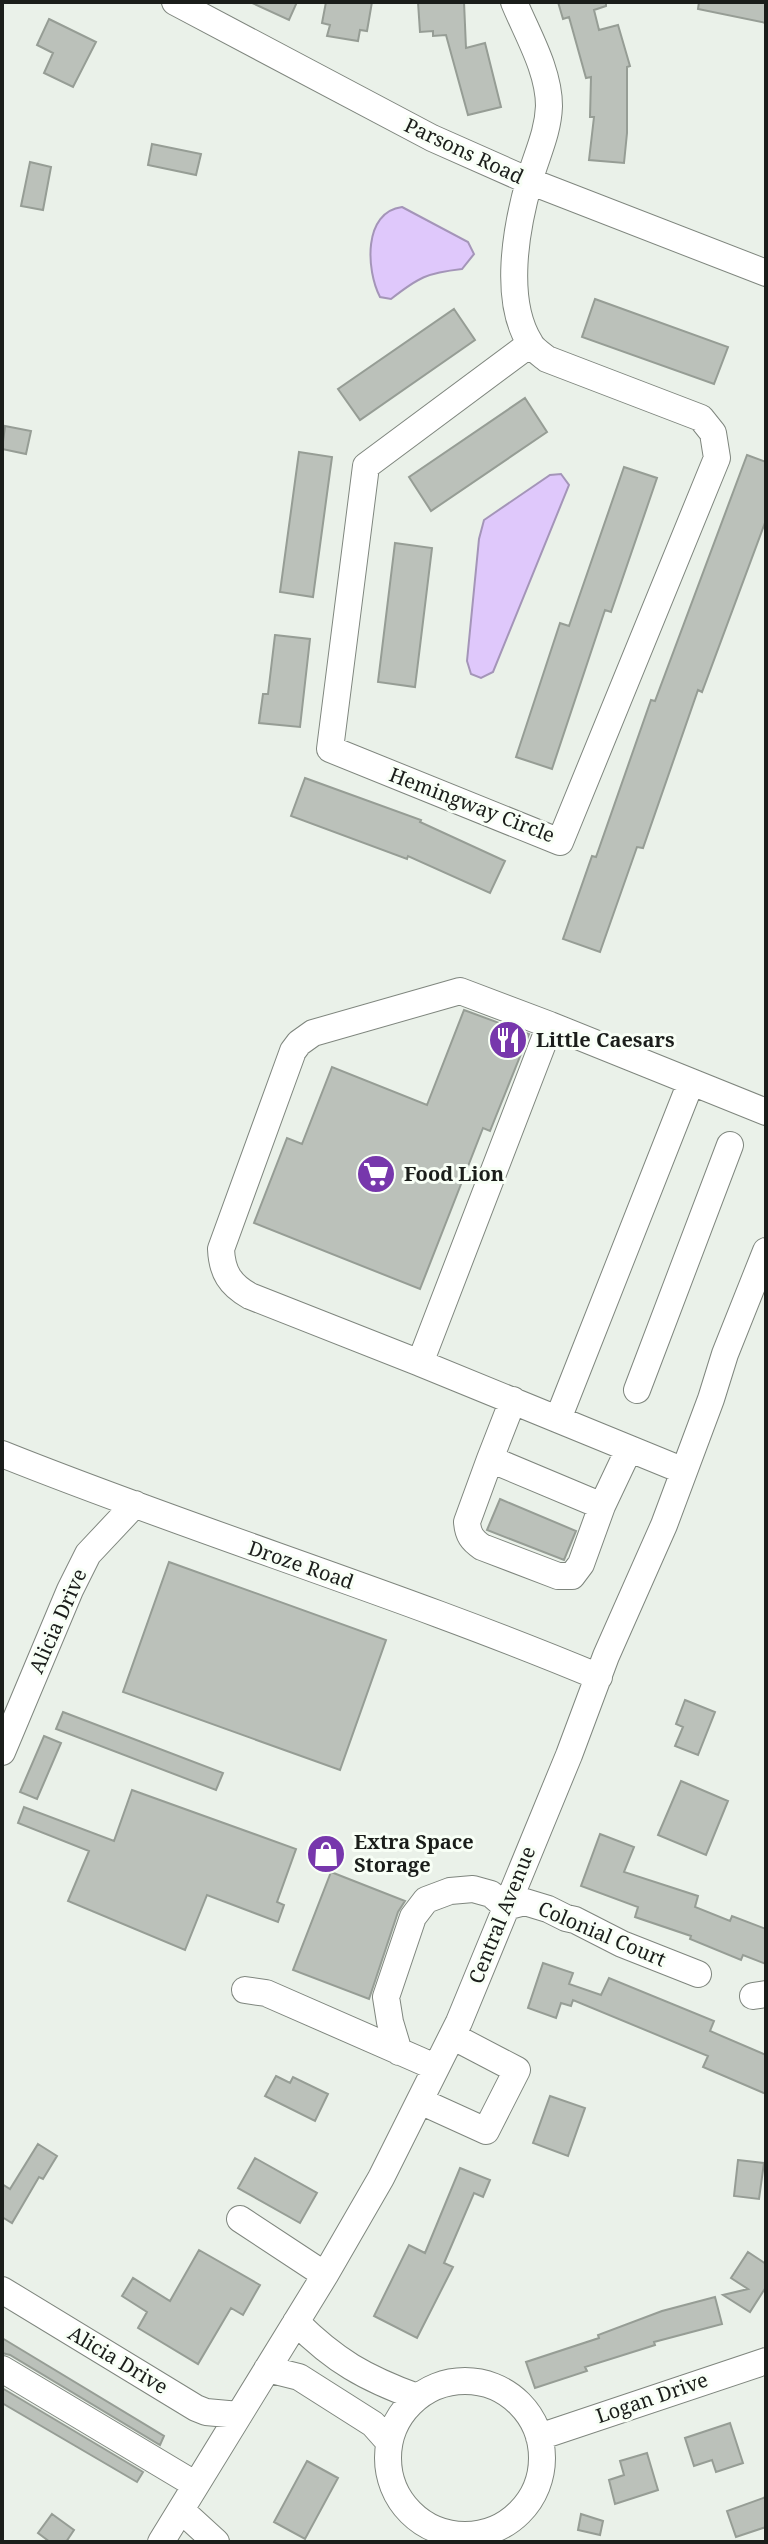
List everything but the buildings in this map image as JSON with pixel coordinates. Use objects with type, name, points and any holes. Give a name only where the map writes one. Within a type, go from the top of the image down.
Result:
[{"type":"street","name":"Parsons Road","points":[[175,2],[432,138],[529,181],[766,273]]},
{"type":"street","points":[[514,2],[544,77],[549,101],[544,139],[529,181],[514,265],[515,303],[530,344]]},
{"type":"street","name":"Hemingway Circle","points":[[530,344],[547,359],[701,418],[713,433],[717,458],[560,842],[330,749],[366,466],[530,344]]},
{"type":"street","points":[[684,1471],[250,1296],[237,1289],[224,1270],[221,1249],[293,1051],[299,1043],[313,1033],[460,991],[766,1112]]},
{"type":"street","points":[[420,1363],[550,1025]]},
{"type":"street","points":[[558,1419],[691,1082]]},
{"type":"street","points":[[637,1390],[730,1145]]},
{"type":"street","name":"Central Avenue","points":[[161,2542],[381,2178],[452,2036],[757,1299],[766,1251]]},
{"type":"street","points":[[513,1400],[467,1522],[473,1541],[482,1547],[558,1576],[572,1576],[581,1564],[602,1506],[629,1449]]},
{"type":"street","name":"Droze Road","points":[[2,1454],[246,1546],[492,1632],[599,1677]]},
{"type":"street","points":[[490,1459],[602,1506]]},
{"type":"street","name":"Alicia Drive","points":[[2,1752],[88,1554],[135,1504]]},
{"type":"street","points":[[399,2052],[386,1997],[413,1917],[426,1900],[450,1891],[473,1889],[491,1894],[506,1907]]},
{"type":"street","name":"Colonial Court","points":[[506,1907],[525,1902],[548,1909],[622,1944],[698,1974]]},
{"type":"street","points":[[245,1990],[266,1993],[435,2067]]},
{"type":"street","points":[[420,2101],[486,2131],[517,2070],[452,2036]]},
{"type":"street","points":[[240,2219],[325,2275]]},
{"type":"street","name":"Alicia Drive","points":[[2,2290],[196,2408],[239,2415]]},
{"type":"street","points":[[296,2322],[340,2361],[385,2387],[417,2397]]},
{"type":"street","name":"Logan Drive","points":[[539,2437],[766,2361]]},
{"type":"street","points":[[2,2369],[196,2485]]},
{"type":"street","points":[[267,2369],[299,2377],[373,2424],[389,2442]]},
{"type":"street","points":[[454,2381],[474,2381],[494,2386],[511,2395],[526,2409],[539,2437],[542,2468],[537,2488],[526,2507],[511,2521],[493,2531],[451,2538],[434,2530],[406,2509],[390,2477],[389,2442],[404,2410],[417,2397],[454,2381]]},
{"type":"street","points":[[181,2510],[216,2542]]},
{"type":"shaded area","points":[[402,207],[468,242],[474,254],[462,269],[424,277],[391,299],[380,297],[375,286],[371,244],[380,219],[389,211]]},
{"type":"shaded area","points":[[561,474],[569,485],[493,672],[481,678],[471,674],[467,661],[479,539],[484,520],[550,475]]},
{"type":"place","name":"Little Caesars","points":[[508,1040]]},
{"type":"place","name":"Food Lion","points":[[376,1174]]},
{"type":"place","name":"Extra Space Storage","points":[[326,1854]]}]
